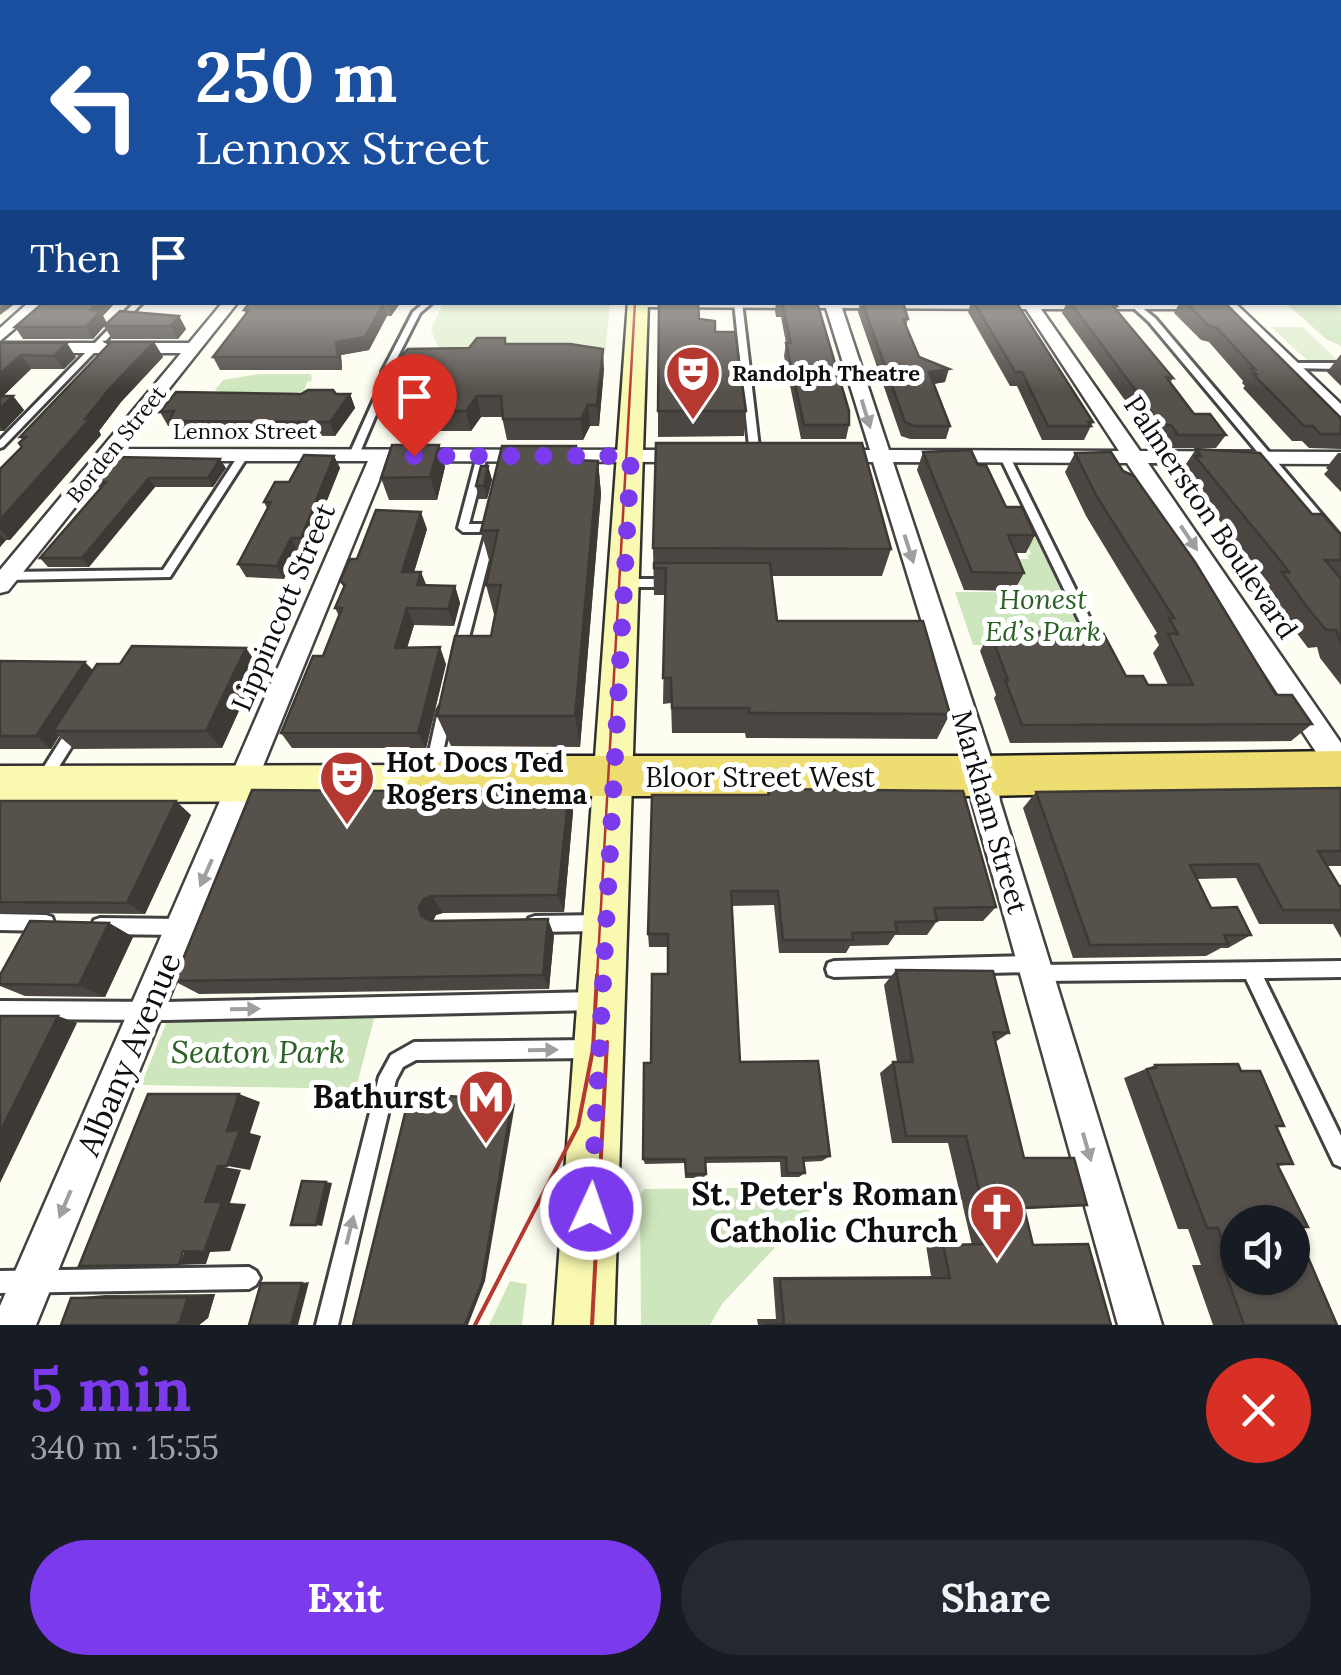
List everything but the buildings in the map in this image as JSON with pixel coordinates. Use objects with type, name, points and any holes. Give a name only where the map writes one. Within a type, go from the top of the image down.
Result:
[{"type":"main road","points":[[584,1325],[638,305]]},
{"type":"main road","name":"Bloor Street West","points":[[0,784],[430,783],[525,776],[983,776],[1341,768]]},
{"type":"street","points":[[0,336],[36,305]]},
{"type":"street","name":"Borden Street","points":[[3,580],[229,305]]},
{"type":"street","name":"Markham Street","points":[[833,305],[983,776],[986,801],[1140,1325]]},
{"type":"street","name":"Palmerston Boulevard","points":[[1031,305],[1341,768]]},
{"type":"street","points":[[1227,305],[1341,414]]},
{"type":"street","points":[[0,348],[195,348]]},
{"type":"street","name":"Lennox Street","points":[[108,455],[482,456],[505,460],[704,456]]},
{"type":"street","name":"Lippincott Street","points":[[244,783],[380,456]]},
{"type":"street","points":[[811,456],[1341,458]]},
{"type":"street","name":"Albany Avenue","points":[[14,1325],[16,1282],[148,1010],[244,783]]},
{"type":"lane","points":[[0,445],[137,305]]},
{"type":"lane","points":[[353,457],[388,376],[386,372],[417,312],[426,305]]},
{"type":"lane","points":[[738,305],[756,456]]},
{"type":"lane","points":[[1132,305],[1152,320],[1341,544]]},
{"type":"lane","points":[[1290,366],[1341,366]]},
{"type":"lane","points":[[3,580],[166,574],[243,456]]},
{"type":"lane","points":[[482,456],[463,528],[492,528]]},
{"type":"lane","points":[[1005,457],[1103,656]]},
{"type":"lane","points":[[457,660],[495,512]]},
{"type":"lane","points":[[625,584],[690,583]]},
{"type":"lane","points":[[430,783],[450,692]]},
{"type":"lane","points":[[42,784],[87,711]]},
{"type":"lane","points":[[0,922],[67,926]]},
{"type":"lane","points":[[514,924],[607,924]]},
{"type":"lane","points":[[86,926],[183,927]]},
{"type":"lane","points":[[834,969],[1341,969]]},
{"type":"lane","points":[[1251,970],[1341,1158]]},
{"type":"lane","points":[[0,1010],[148,1010],[601,1025]]},
{"type":"lane","points":[[327,1325],[384,1094],[397,1061],[414,1051],[601,1025]]},
{"type":"lane","points":[[16,1282],[250,1278]]},
{"type":"green space","points":[[442,305],[610,305],[605,354],[465,356],[444,361],[431,330]]},
{"type":"green space","points":[[1288,305],[1341,305],[1341,346],[1326,339]]},
{"type":"green space","points":[[1271,327],[1303,327],[1341,364],[1310,363]]},
{"type":"green space","points":[[259,374],[311,374],[312,381],[307,382],[304,391],[250,402],[215,390],[223,380]]},
{"type":"green space","name":"Honest Ed’s Park","points":[[1018,524],[1032,524],[1090,645],[973,645],[955,592],[1022,592],[1008,559],[1029,559],[1027,555],[1031,554]]},
{"type":"green space","name":"Seaton Park","points":[[375,1015],[356,1089],[141,1085],[169,1016]]},
{"type":"green space","points":[[813,1187],[814,1206],[722,1304],[710,1325],[641,1325],[640,1196],[644,1189]]},
{"type":"green space","points":[[510,1281],[527,1284],[522,1325],[489,1325]]},
{"type":"tram line","points":[[597,977],[635,305]]},
{"type":"tram line","points":[[475,1325],[578,1126],[593,1049],[597,975]]},
{"type":"tram line","points":[[592,1325],[607,1042]]},
{"type":"place","name":"Randolph Theatre","points":[[693,422]]},
{"type":"place","name":"Hot Docs Ted Rogers Cinema","points":[[347,827]]},
{"type":"place","name":"Bathurst","points":[[486,1146]]},
{"type":"place","name":"St. Peter's Roman Catholic Church","points":[[997,1261]]},
{"type":"route","points":[[414,456],[631,456],[591,1209]]}]
